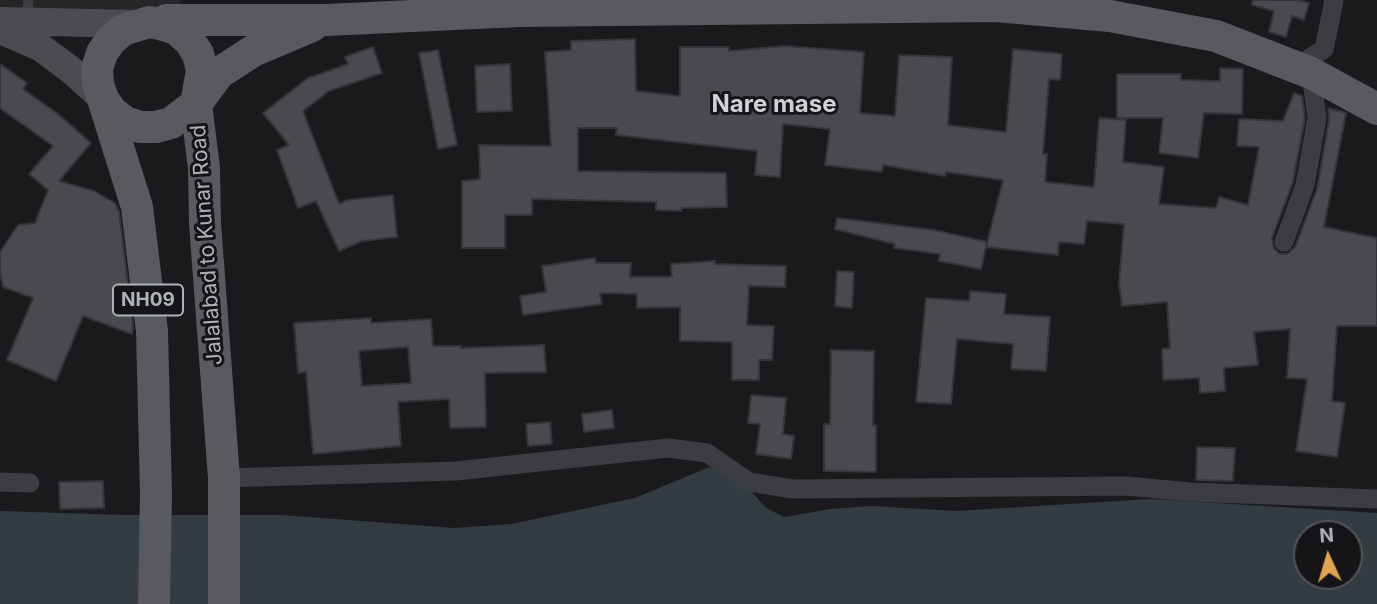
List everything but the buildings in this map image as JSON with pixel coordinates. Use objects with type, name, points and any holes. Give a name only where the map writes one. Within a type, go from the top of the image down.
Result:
[{"type":"main road","points":[[0,21],[28,10],[167,19],[326,20],[519,11],[996,6],[1110,16],[1216,36],[1304,70],[1377,109]]},
{"type":"main road","name":"NH09","points":[[154,604],[152,331],[137,207],[97,76],[102,53],[111,40],[123,30],[167,19],[189,40],[198,54],[202,70],[196,104]]},
{"type":"main road","name":"Jalalabad to Kunar Road","points":[[225,490],[205,223],[204,168],[196,104],[219,73],[253,51],[326,20]]},
{"type":"main road","points":[[0,30],[40,47],[71,70],[125,122],[140,127],[156,127],[171,123],[196,104]]},
{"type":"main road","name":"NH09","points":[[224,604],[225,490]]},
{"type":"street","points":[[1284,242],[1305,185],[1317,118],[1304,70],[1324,49],[1334,0]]},
{"type":"street","points":[[225,490],[456,471],[668,448],[706,453],[749,482],[793,489],[1127,486],[1190,492],[1377,499]]},
{"type":"street","points":[[0,482],[30,483]]},
{"type":"shaded area","points":[[0,0],[180,0],[182,12],[0,11]]},
{"type":"shaded area","points":[[717,467],[751,491],[766,508],[784,517],[871,506],[956,511],[1151,499],[1377,513],[1377,604],[0,604],[0,511],[123,515],[282,515],[454,528],[511,524],[635,498],[707,468]]},
{"type":"district","name":"Nare mase","points":[[774,105]]}]
